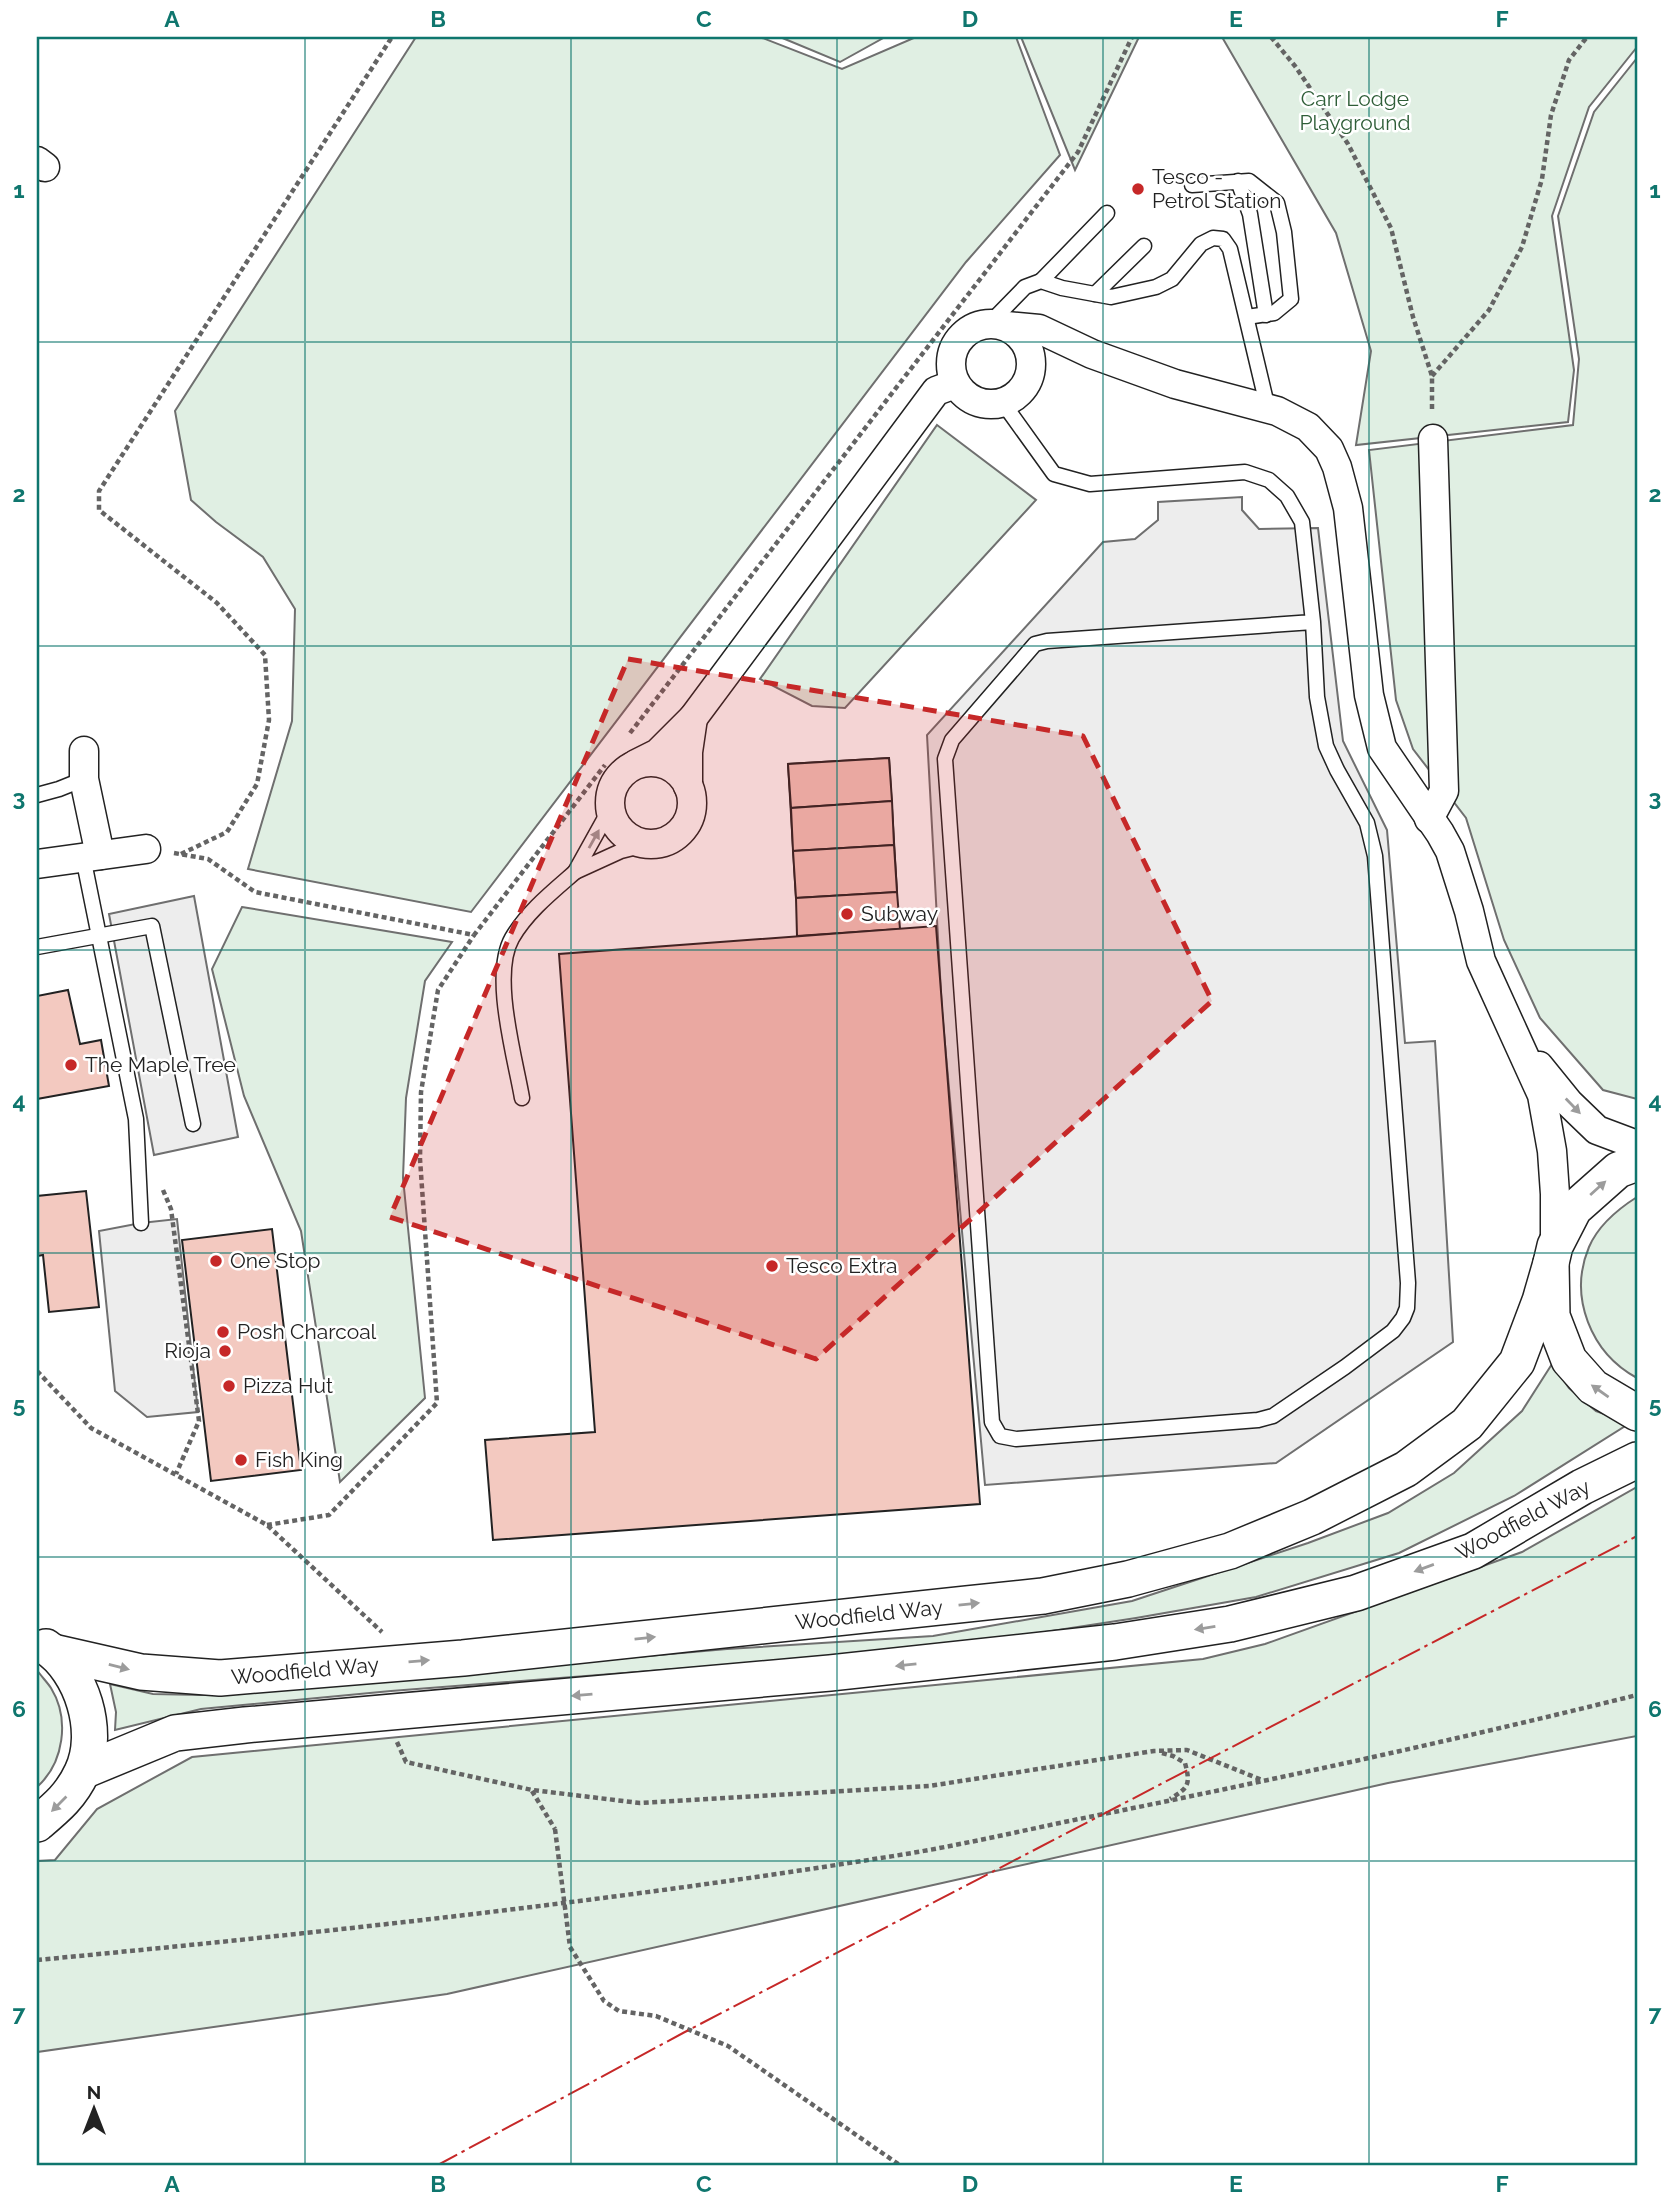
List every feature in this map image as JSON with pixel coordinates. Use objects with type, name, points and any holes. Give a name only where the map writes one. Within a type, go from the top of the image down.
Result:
[{"type":"street","points":[[997,325],[1017,333],[1027,344],[1031,356],[1031,372],[1027,384]]},
{"type":"street","points":[[1092,354],[1059,356],[1040,369],[1018,394],[1003,403],[990,405],[965,396],[956,384],[950,367],[952,353],[958,341],[973,328],[997,325],[1039,329],[1092,354],[1175,384],[1268,409],[1308,427],[1329,449],[1348,508],[1369,695],[1382,748],[1450,851],[1481,961],[1542,1095],[1552,1151],[1555,1194],[1552,1316],[1570,1360],[1593,1387],[1637,1413]]},
{"type":"street","points":[[622,762],[658,753],[693,718],[936,391],[956,384]]},
{"type":"street","points":[[1429,819],[1444,791],[1433,439]]},
{"type":"street","points":[[622,762],[610,794],[610,809],[615,823],[623,833],[637,842],[649,844],[672,839],[683,829],[692,808],[688,786],[688,752],[693,718]]},
{"type":"street","points":[[84,751],[91,856]]},
{"type":"street","points":[[622,762],[659,763],[673,768],[688,786]]},
{"type":"street","points":[[37,864],[146,849]]},
{"type":"street","points":[[1513,1034],[1569,1103],[1597,1130],[1637,1145]]},
{"type":"street","name":"Woodfield Way","points":[[45,1647],[141,1672],[220,1678],[383,1664],[1043,1596],[1128,1579],[1230,1551],[1312,1517],[1406,1469],[1467,1424],[1517,1362],[1541,1301],[1553,1255],[1574,1209],[1618,1170],[1637,1163]]},
{"type":"street","name":"Woodfield Way","points":[[83,1771],[175,1733],[830,1673],[1115,1642],[1230,1624],[1356,1593],[1473,1551],[1582,1487],[1637,1460]]},
{"type":"street","points":[[37,1824],[64,1802],[83,1771],[88,1752],[89,1715],[76,1680],[45,1647]]},
{"type":"lane","points":[[1238,181],[1250,214],[1266,315]]},
{"type":"lane","points":[[1192,185],[1249,181],[1277,203],[1284,232],[1291,299],[1274,313],[1248,317]]},
{"type":"lane","points":[[997,325],[1026,286],[1041,281],[1107,213]]},
{"type":"lane","points":[[1041,281],[1111,297],[1156,287],[1172,279],[1201,244],[1213,238],[1223,239],[1230,249],[1268,409]]},
{"type":"lane","points":[[1095,294],[1144,246]]},
{"type":"lane","points":[[1003,403],[1054,474],[1090,484],[1245,472],[1269,480],[1287,496],[1301,522],[1313,622],[1317,697],[1326,746],[1336,770],[1367,823],[1375,856],[1408,1283],[1407,1308],[1393,1331],[1273,1416],[1258,1420],[1016,1439],[1000,1436],[992,1422],[944,759],[952,740],[1035,644],[1313,622]]},
{"type":"lane","points":[[37,795],[84,779]]},
{"type":"lane","points":[[575,872],[610,809]]},
{"type":"lane","points":[[522,1098],[503,990],[504,962],[510,941],[520,925],[575,872],[621,850],[649,844]]},
{"type":"lane","points":[[91,856],[99,935],[136,1119],[141,1223]]},
{"type":"lane","points":[[37,947],[152,926],[193,1125]]},
{"type":"path","points":[[180,854],[227,832],[257,783],[269,720],[265,655],[217,603],[99,510],[99,491],[392,37]]},
{"type":"path","points":[[627,737],[1078,152],[1132,37]]},
{"type":"path","points":[[1271,37],[1295,66],[1348,144],[1391,228],[1413,317],[1432,376],[1433,439]]},
{"type":"path","points":[[1432,376],[1489,310],[1522,247],[1542,179],[1551,115],[1569,60],[1587,37]]},
{"type":"path","points":[[267,1525],[329,1515],[437,1403],[420,1159],[421,1092],[438,990],[474,935],[622,762]]},
{"type":"path","points":[[146,849],[208,859],[255,892],[474,935]]},
{"type":"path","points":[[161,1184],[171,1209],[199,1421],[176,1474]]},
{"type":"path","points":[[37,1371],[91,1428],[267,1525],[382,1631],[383,1664]]},
{"type":"path","points":[[37,1960],[226,1942],[612,1896],[891,1857],[1449,1741],[1637,1695]]},
{"type":"path","points":[[384,1713],[406,1762],[532,1790],[640,1803],[915,1787],[1154,1751],[1187,1750],[1264,1781]]},
{"type":"path","points":[[1154,1751],[1174,1756],[1185,1763],[1189,1778],[1185,1789],[1167,1801]]},
{"type":"path","points":[[532,1790],[555,1829],[570,1947],[604,2001],[619,2011],[656,2016],[728,2046],[901,2166]]},
{"type":"highlighted area","points":[[628,659],[1083,736],[1212,1001],[816,1359],[390,1217]]},
{"type":"green space","points":[[416,37],[760,37],[842,69],[916,37],[1016,37],[1060,155],[966,262],[471,912],[248,869],[292,721],[295,609],[263,557],[191,500],[175,411]]},
{"type":"green space","points":[[780,37],[885,37],[840,62]]},
{"type":"green space","points":[[1021,37],[1139,37],[1075,170]]},
{"type":"green space","name":"Carr Lodge Playground","points":[[1222,37],[1637,37],[1637,47],[1589,107],[1552,216],[1574,370],[1568,422],[1356,445],[1371,351],[1336,233]]},
{"type":"green space","points":[[1637,58],[1637,1099],[1603,1090],[1540,1018],[1504,940],[1466,818],[1413,749],[1396,700],[1369,450],[1573,425],[1579,359],[1558,216],[1594,112]]},
{"type":"green space","points":[[937,425],[1036,500],[845,708],[812,706],[760,679]]},
{"type":"green space","points":[[242,907],[452,942],[425,981],[406,1098],[403,1178],[425,1398],[340,1482],[301,1231],[244,1096],[212,969]]},
{"type":"green space","points":[[1637,1197],[1637,1378],[1607,1354],[1596,1339],[1583,1304],[1581,1285],[1583,1266],[1593,1239],[1609,1219]]},
{"type":"green space","points":[[1552,1364],[1569,1388],[1596,1411],[1630,1423],[1514,1496],[1399,1553],[1256,1597],[934,1649],[391,1691],[201,1709],[115,1730],[116,1712],[110,1684],[153,1694],[201,1695],[727,1649],[933,1636],[1132,1601],[1308,1543],[1388,1513],[1454,1473],[1522,1411]]},
{"type":"green space","points":[[1637,1487],[1637,1736],[1388,1783],[447,1994],[37,2052],[37,1861],[55,1860],[97,1809],[192,1757],[1203,1659],[1265,1644],[1522,1552]]},
{"type":"green space","points":[[37,1670],[57,1700],[62,1727],[53,1766],[37,1787]]},
{"type":"shaded area","points":[[1242,497],[1242,510],[1259,529],[1318,528],[1343,741],[1387,830],[1405,1043],[1435,1041],[1453,1342],[1276,1463],[985,1485],[942,1011],[927,735],[1103,542],[1135,539],[1158,520],[1158,502]]},
{"type":"shaded area","points":[[194,896],[238,1137],[154,1155],[109,914]]},
{"type":"shaded area","points":[[177,1219],[198,1412],[147,1417],[115,1391],[99,1231]]},
{"type":"building","points":[[889,758],[897,892],[796,898],[788,764]]},
{"type":"building","points":[[889,758],[892,801],[791,808],[788,764]]},
{"type":"building","points":[[892,801],[894,845],[793,851],[791,808]]},
{"type":"building","points":[[894,845],[897,892],[796,898],[793,851]]},
{"type":"building","name":"Subway","points":[[897,892],[900,929],[797,936],[796,898]]},
{"type":"building","name":"Tesco Extra","points":[[936,926],[980,1504],[493,1540],[485,1440],[595,1432],[559,954]]},
{"type":"building","name":"The Maple Tree","points":[[68,990],[80,1044],[101,1040],[109,1086],[37,1099],[37,996]]},
{"type":"building","points":[[86,1191],[99,1307],[49,1312],[43,1255],[37,1256],[37,1196]]},
{"type":"building","points":[[272,1229],[301,1470],[211,1481],[182,1240]]},
{"type":"power","points":[[436,2166],[683,2033],[1637,1536]]},
{"type":"place","name":"Tesco - Petrol Station","points":[[1138,189]]},
{"type":"place","name":"Subway","points":[[847,914]]},
{"type":"place","name":"The Maple Tree","points":[[71,1065]]},
{"type":"place","name":"One Stop","points":[[216,1261]]},
{"type":"place","name":"Tesco Extra","points":[[772,1266]]},
{"type":"place","name":"Posh Charcoal","points":[[223,1332]]},
{"type":"place","name":"Rioja","points":[[225,1351]]},
{"type":"place","name":"Pizza Hut","points":[[229,1386]]},
{"type":"place","name":"Fish King","points":[[241,1460]]}]
